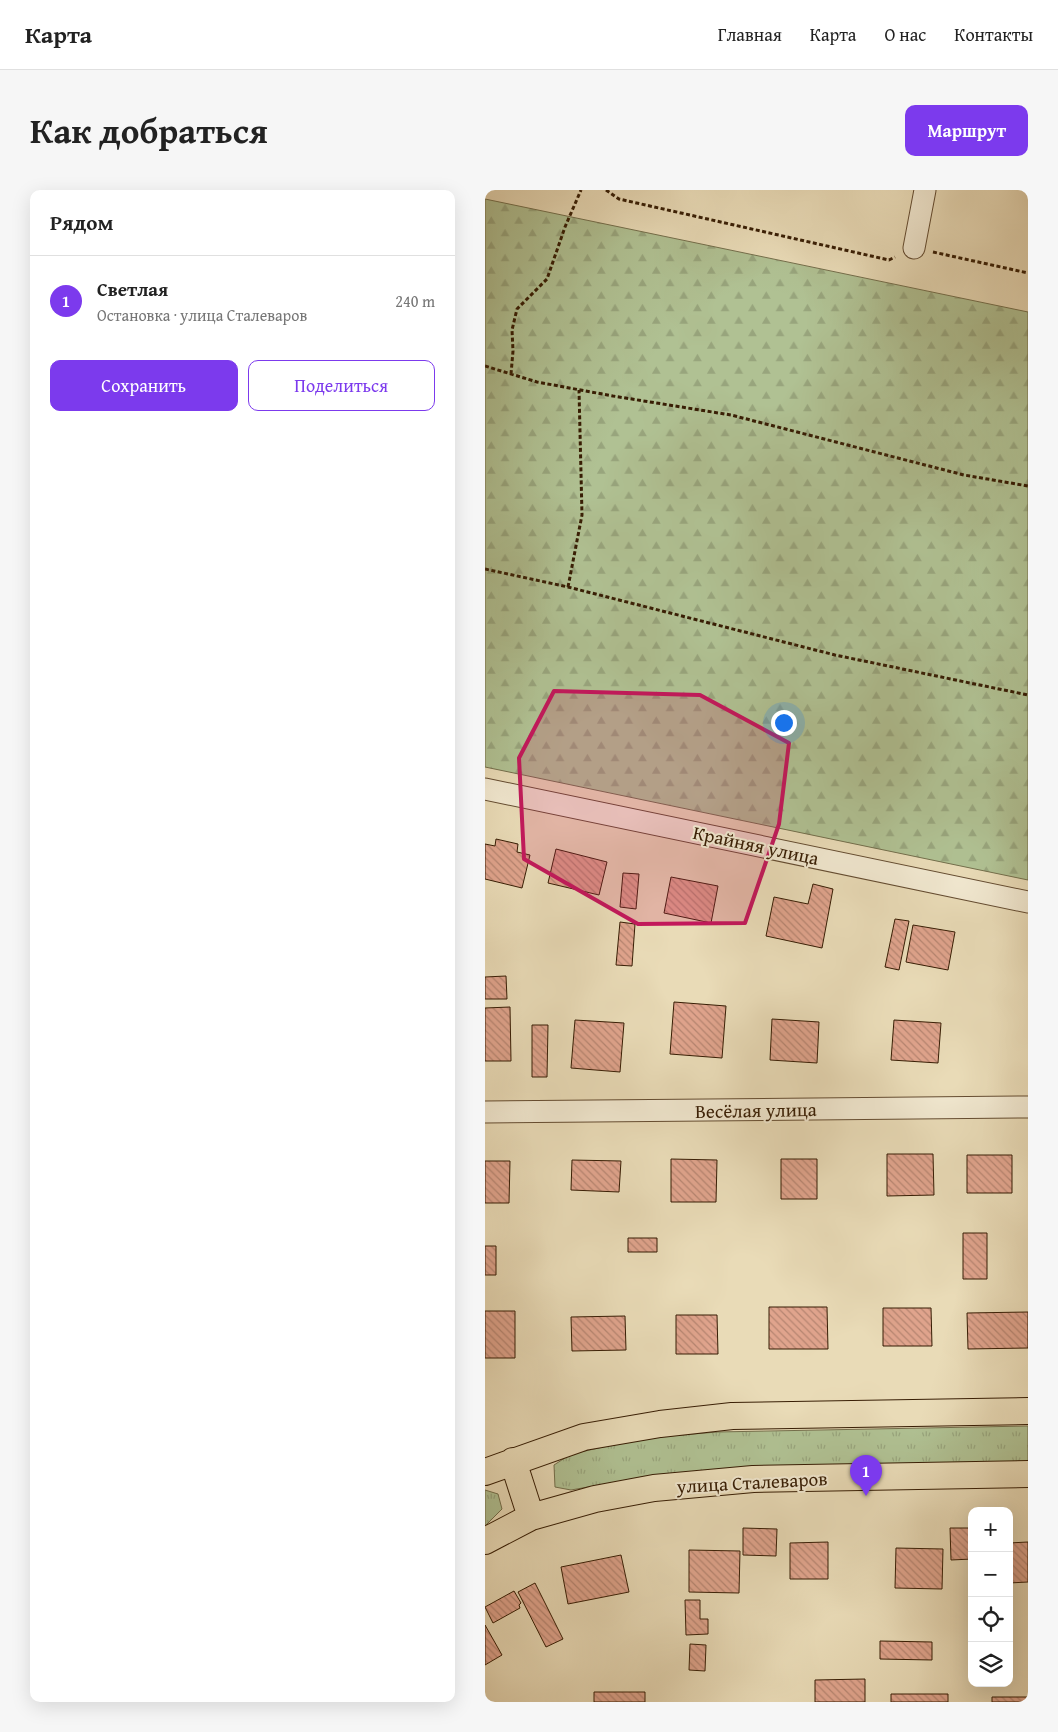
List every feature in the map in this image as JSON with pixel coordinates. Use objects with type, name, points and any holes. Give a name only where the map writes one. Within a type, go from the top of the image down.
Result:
[{"type":"main road","points":[[485,1472],[584,1437],[660,1424],[732,1416],[1028,1411]]},
{"type":"main road","points":[[513,1461],[531,1518]]},
{"type":"main road","name":"улица Сталеваров","points":[[485,1541],[531,1518],[595,1500],[654,1488],[753,1479],[1028,1474]]},
{"type":"street","points":[[914,248],[925,190]]},
{"type":"street","name":"Крайняя улица","points":[[485,789],[1028,902]]},
{"type":"street","name":"Весёлая улица","points":[[485,1112],[1028,1107]]},
{"type":"path","points":[[511,374],[512,330],[517,309],[547,279],[565,227],[581,190]]},
{"type":"path","points":[[605,190],[619,199],[889,260],[914,248],[1028,273]]},
{"type":"path","points":[[485,366],[537,382],[731,415],[963,475],[1028,486]]},
{"type":"path","points":[[568,587],[582,515],[579,390]]},
{"type":"path","points":[[485,568],[568,587],[835,655],[1028,695]]},
{"type":"highlighted area","points":[[554,691],[700,695],[789,743],[779,824],[745,923],[638,924],[524,859],[519,758]]},
{"type":"green space","points":[[485,199],[1028,312],[1028,880],[485,767]]},
{"type":"green space","points":[[1028,1426],[1028,1463],[656,1475],[571,1490],[555,1487],[554,1465],[571,1454],[645,1438],[717,1432]]},
{"type":"green space","points":[[485,1490],[498,1494],[502,1509],[485,1526]]},
{"type":"building","points":[[496,839],[518,844],[517,852],[530,855],[522,888],[485,879],[485,844],[495,846]]},
{"type":"building","points":[[556,849],[607,862],[599,895],[548,883]]},
{"type":"building","points":[[623,873],[639,874],[636,909],[620,907]]},
{"type":"building","points":[[671,877],[718,886],[711,923],[664,913]]},
{"type":"building","points":[[813,884],[833,889],[822,948],[766,936],[774,897],[808,904]]},
{"type":"building","points":[[895,919],[909,921],[899,970],[885,967]]},
{"type":"building","points":[[620,922],[635,924],[632,966],[616,965]]},
{"type":"building","points":[[913,925],[955,932],[948,970],[906,962]]},
{"type":"building","points":[[506,976],[507,999],[485,999],[485,977]]},
{"type":"building","points":[[674,1002],[726,1006],[722,1058],[670,1054]]},
{"type":"building","points":[[510,1007],[511,1061],[485,1061],[485,1008]]},
{"type":"building","points":[[772,1019],[819,1022],[817,1063],[770,1060]]},
{"type":"building","points":[[575,1020],[624,1023],[620,1072],[571,1068]]},
{"type":"building","points":[[894,1020],[941,1023],[938,1063],[891,1060]]},
{"type":"building","points":[[532,1025],[548,1025],[547,1077],[532,1077]]},
{"type":"building","points":[[887,1154],[933,1154],[934,1195],[887,1196]]},
{"type":"building","points":[[967,1155],[1012,1155],[1012,1193],[967,1193]]},
{"type":"building","points":[[671,1159],[717,1160],[716,1202],[671,1202]]},
{"type":"building","points":[[781,1159],[817,1159],[817,1199],[781,1199]]},
{"type":"building","points":[[572,1160],[621,1161],[619,1192],[571,1190]]},
{"type":"building","points":[[485,1161],[510,1161],[509,1203],[485,1203]]},
{"type":"building","points":[[963,1233],[987,1233],[987,1279],[963,1279]]},
{"type":"building","points":[[628,1238],[657,1238],[657,1252],[628,1252]]},
{"type":"building","points":[[485,1246],[496,1246],[496,1275],[485,1275]]},
{"type":"building","points":[[769,1307],[827,1307],[828,1349],[769,1349]]},
{"type":"building","points":[[883,1308],[931,1308],[932,1346],[883,1346]]},
{"type":"building","points":[[485,1311],[515,1311],[515,1358],[485,1358]]},
{"type":"building","points":[[1028,1312],[1028,1348],[968,1349],[967,1313]]},
{"type":"building","points":[[676,1315],[717,1315],[718,1354],[676,1354]]},
{"type":"building","points":[[625,1316],[626,1350],[572,1351],[571,1317]]},
{"type":"building","points":[[743,1528],[777,1529],[776,1556],[743,1555]]},
{"type":"building","points":[[950,1528],[968,1528],[968,1559],[951,1560]]},
{"type":"building","points":[[828,1542],[828,1579],[790,1579],[790,1543]]},
{"type":"building","points":[[1028,1542],[1028,1582],[1013,1583],[1013,1543]]},
{"type":"building","points":[[896,1548],[943,1549],[942,1589],[895,1588]]},
{"type":"building","points":[[689,1550],[740,1551],[739,1593],[689,1592]]},
{"type":"building","points":[[621,1555],[629,1592],[568,1604],[561,1567]]},
{"type":"building","points":[[535,1583],[563,1639],[546,1647],[518,1592]]},
{"type":"building","points":[[514,1591],[521,1603],[519,1605],[520,1608],[493,1623],[485,1607]]},
{"type":"building","points":[[685,1600],[700,1600],[700,1619],[708,1619],[708,1634],[686,1635]]},
{"type":"building","points":[[485,1625],[502,1655],[485,1665]]},
{"type":"building","points":[[880,1641],[932,1642],[932,1660],[880,1659]]},
{"type":"building","points":[[690,1644],[706,1645],[705,1671],[689,1670]]},
{"type":"building","points":[[865,1679],[865,1702],[815,1702],[815,1680]]},
{"type":"building","points":[[594,1692],[645,1692],[645,1702],[594,1702]]},
{"type":"building","points":[[891,1694],[948,1694],[948,1702],[891,1702]]},
{"type":"building","points":[[992,1697],[1028,1697],[1028,1702],[992,1702]]},
{"type":"place","name":"Светлая","points":[[866,1496]]}]
